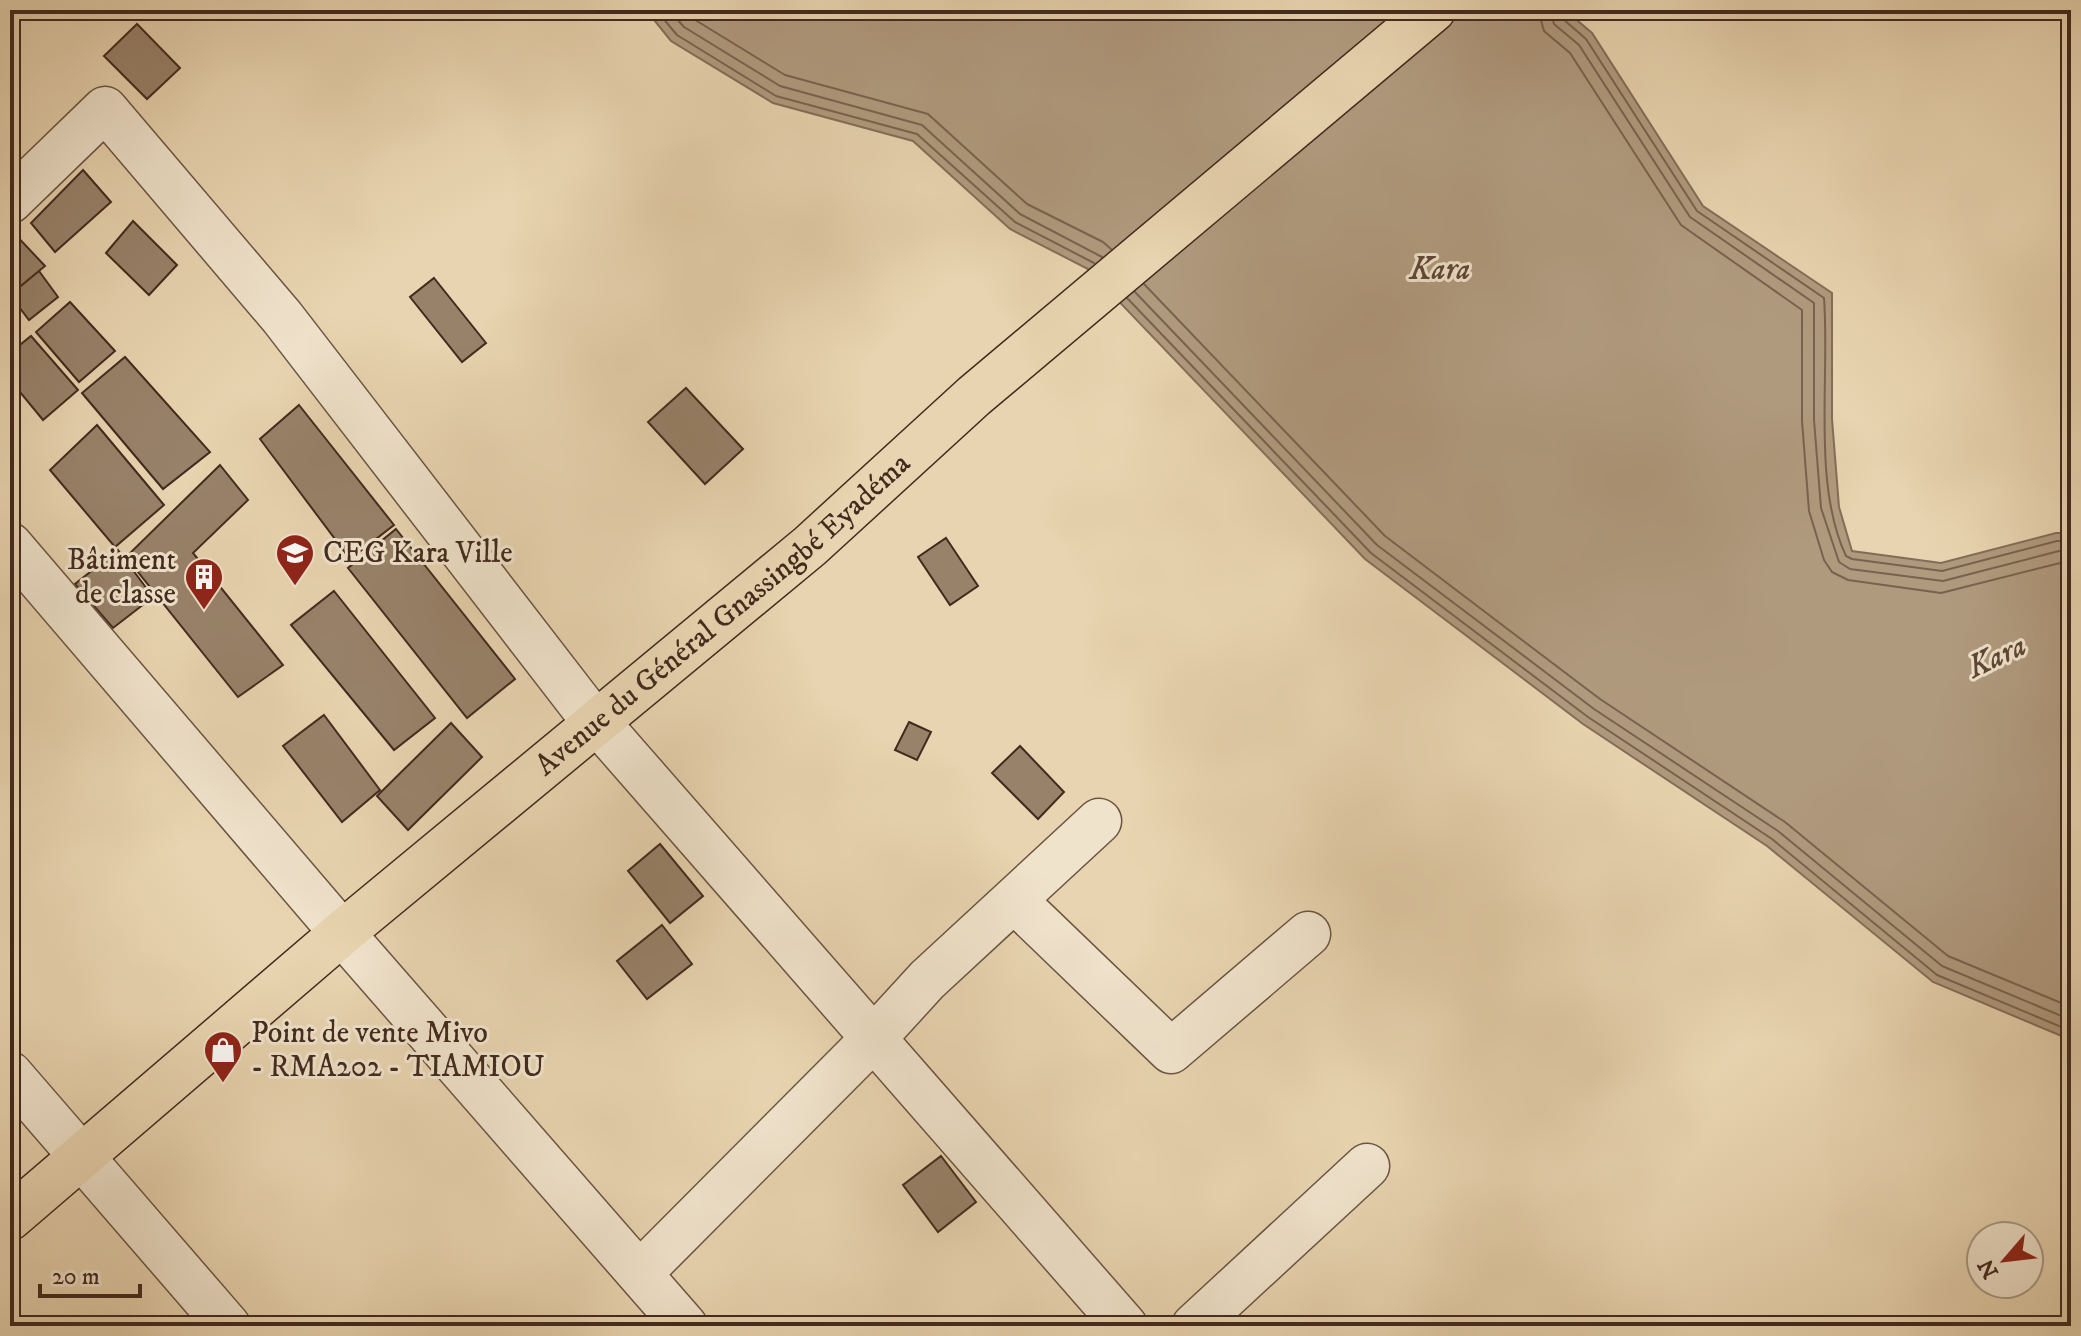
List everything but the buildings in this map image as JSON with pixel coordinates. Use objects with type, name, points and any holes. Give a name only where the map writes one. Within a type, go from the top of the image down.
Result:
[{"type":"main road","name":"Avenue du Général Gnassingbé Eyadéma","points":[[10,1218],[342,933],[810,546],[974,396],[1433,10]]},
{"type":"street","points":[[10,201],[105,109],[282,317],[597,723],[1125,1326]]},
{"type":"street","points":[[10,545],[342,933],[685,1326]]},
{"type":"street","points":[[640,1273],[874,1038],[927,980],[1099,821]]},
{"type":"street","points":[[1014,900],[1171,1051],[1308,934]]},
{"type":"street","points":[[10,1074],[228,1326]]},
{"type":"street","points":[[1194,1326],[1367,1166]]},
{"type":"water","name":"Kara","points":[[646,10],[1565,10],[1592,33],[1703,206],[1832,293],[1832,419],[1839,507],[1852,551],[1941,563],[2056,533],[2071,533],[2071,1040],[1933,982],[1767,846],[1583,724],[1365,559],[1088,269],[1010,229],[913,141],[773,103],[671,41]]},
{"type":"place","name":"CEG Kara Ville","points":[[295,587]]},
{"type":"place","name":"Bâtiment de classe","points":[[204,611]]},
{"type":"place","name":"Point de vente Mivo - RMA202 - TIAMIOU","points":[[223,1084]]}]
